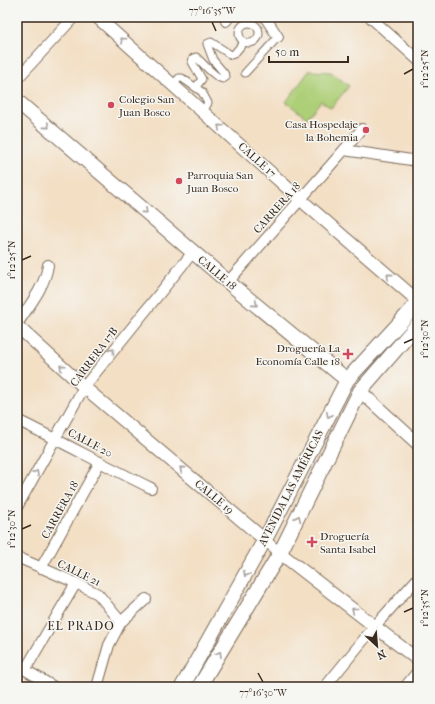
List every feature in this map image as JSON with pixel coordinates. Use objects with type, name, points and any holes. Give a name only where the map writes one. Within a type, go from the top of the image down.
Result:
[{"type":"main road","name":"CALLE 18","points":[[17,101],[228,282],[347,380]]},
{"type":"main road","name":"AVENIDA LAS AMÉRICAS","points":[[182,687],[265,540],[347,380],[418,302]]},
{"type":"main road","name":"AVENIDA LAS AMÉRICAS","points":[[199,687],[280,553],[360,391],[418,324]]},
{"type":"street","points":[[17,79],[74,17]]},
{"type":"street","name":"CALLE 17","points":[[97,17],[301,200],[418,302]]},
{"type":"street","points":[[245,74],[278,37],[264,17],[255,24],[247,23],[241,28],[240,36],[244,42],[251,43],[258,39],[260,31],[255,24]]},
{"type":"street","points":[[370,17],[418,60]]},
{"type":"street","points":[[196,87],[202,79],[192,62],[193,58],[196,57],[218,79],[223,79],[226,77],[214,60],[207,44],[210,42],[232,55],[244,42]]},
{"type":"street","points":[[173,85],[179,78],[182,78],[196,87],[206,97],[208,103],[203,112]]},
{"type":"street","name":"CARRERA 18","points":[[228,282],[362,130]]},
{"type":"street","points":[[344,150],[418,161]]},
{"type":"street","name":"CARRERA 17B","points":[[17,507],[84,387],[193,252]]},
{"type":"street","points":[[17,325],[38,292],[46,275],[48,265]]},
{"type":"street","name":"CALLE 19","points":[[17,325],[84,387],[280,553],[418,660]]},
{"type":"street","name":"CALLE 18","points":[[347,380],[418,444]]},
{"type":"street","name":"CALLE 20","points":[[17,420],[56,438],[151,488]]},
{"type":"street","name":"CARRERA 18","points":[[41,568],[100,462]]},
{"type":"street","name":"CALLE 21","points":[[17,557],[98,594],[121,622]]},
{"type":"street","points":[[325,687],[374,627],[418,578]]},
{"type":"street","points":[[54,687],[21,667],[76,583]]},
{"type":"street","points":[[97,687],[109,645],[121,622],[146,598]]},
{"type":"street","points":[[405,687],[418,671]]},
{"type":"green space","points":[[309,71],[331,72],[349,86],[331,108],[321,101],[307,118],[286,102]]},
{"type":"place","name":"Colegio San Juan Bosco","points":[[111,105]]},
{"type":"place","name":"Casa Hospedaje la Bohemia","points":[[366,130]]},
{"type":"place","name":"Parroquia San Juan Bosco","points":[[179,181]]},
{"type":"place","name":"Droguería La Economía Calle 18","points":[[348,354]]},
{"type":"place","name":"Droguería Santa Isabel","points":[[312,542]]},
{"type":"district","name":"EL PRADO","points":[[81,626]]}]
